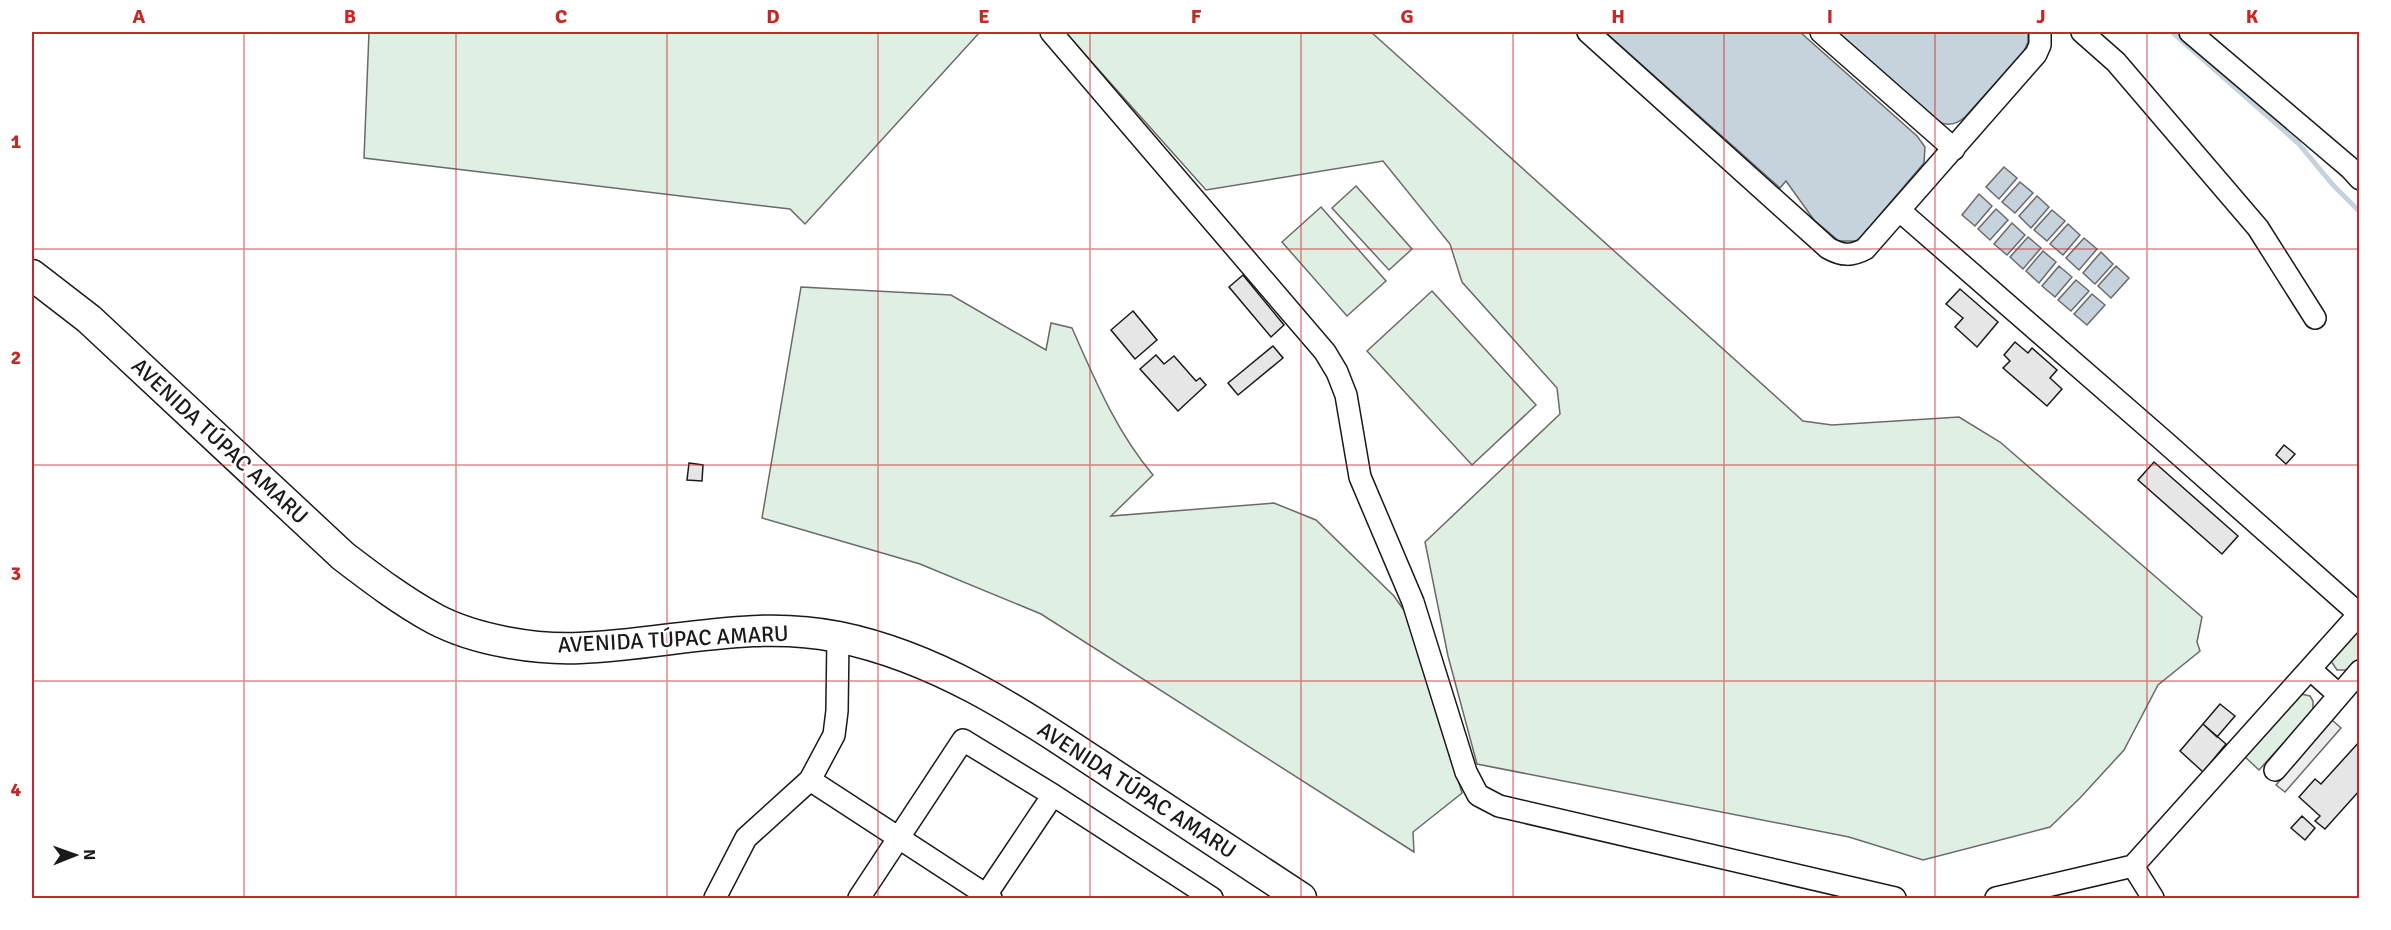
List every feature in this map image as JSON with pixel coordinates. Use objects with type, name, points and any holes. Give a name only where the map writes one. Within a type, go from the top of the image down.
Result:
[{"type":"highway","name":"AVENIDA TÚPAC AMARU","points":[[32,275],[89,319],[343,556],[384,588],[437,620],[489,638],[534,646],[579,648],[752,630],[794,631],[838,637],[893,652],[952,675],[1012,707],[1301,898]]},
{"type":"street","points":[[1051,32],[1325,352],[1337,372],[1346,395],[1360,477],[1413,602],[1466,772],[1478,795],[1485,801],[1499,806],[1895,898]]},
{"type":"street","points":[[1588,32],[1828,248],[1838,254],[1856,254],[1865,249],[1900,211],[2036,54],[2040,45],[2041,32]]},
{"type":"street","points":[[1821,32],[1954,149]]},
{"type":"street","points":[[2082,32],[2116,62],[2258,228],[2315,318]]},
{"type":"street","points":[[2190,32],[2360,178]]},
{"type":"street","points":[[1900,211],[2166,442],[2359,614],[2133,866],[1996,898]]},
{"type":"street","points":[[715,898],[746,838],[810,780],[834,735],[837,711],[838,637]]},
{"type":"street","points":[[2310,669],[2339,695]]},
{"type":"street","points":[[2275,770],[2360,671]]},
{"type":"street","points":[[859,898],[963,740],[1212,898]]},
{"type":"street","points":[[810,780],[987,897],[1053,795]]},
{"type":"street","points":[[2133,866],[2153,898]]},
{"type":"green space","points":[[369,32],[980,32],[805,224],[790,209],[364,158]]},
{"type":"green space","points":[[1065,32],[1371,32],[1803,421],[1832,425],[1959,417],[2000,442],[2202,617],[2197,642],[2200,651],[2158,685],[2124,750],[2050,827],[1923,860],[1849,837],[1477,764],[1448,656],[1425,542],[1560,414],[1557,388],[1462,282],[1450,244],[1383,161],[1206,190]]},
{"type":"green space","points":[[1356,186],[1412,249],[1389,270],[1332,208]]},
{"type":"green space","points":[[1321,207],[1386,281],[1347,316],[1282,242]]},
{"type":"green space","points":[[801,287],[951,295],[1046,350],[1051,323],[1072,328],[1117,423],[1153,475],[1111,516],[1274,503],[1316,520],[1394,596],[1410,619],[1462,793],[1413,832],[1414,852],[1041,614],[920,564],[762,518]]},
{"type":"green space","points":[[1432,291],[1536,405],[1472,465],[1367,351]]},
{"type":"green space","points":[[2359,621],[2359,658],[2347,670],[2337,670],[2331,661]]},
{"type":"green space","points":[[2301,694],[2310,696],[2313,701],[2313,710],[2259,770],[2244,756]]},
{"type":"shaded area","points":[[1605,32],[1800,32],[1917,136],[1925,147],[1924,163],[1862,236],[1856,241],[1839,241],[1814,220],[1786,181],[1780,188]]},
{"type":"shaded area","points":[[1834,32],[2028,32],[2028,42],[2024,51],[1965,117],[1956,123],[1946,124],[1939,122]]},
{"type":"shaded area","points":[[2004,167],[2017,178],[1999,199],[1986,187]]},
{"type":"shaded area","points":[[2020,182],[2033,193],[2015,213],[2002,202]]},
{"type":"shaded area","points":[[1979,194],[1992,206],[1975,226],[1962,215]]},
{"type":"shaded area","points":[[2037,196],[2049,207],[2031,228],[2019,216]]},
{"type":"shaded area","points":[[1996,209],[2008,220],[1990,240],[1978,229]]},
{"type":"shaded area","points":[[2052,210],[2065,221],[2047,241],[2034,230]]},
{"type":"shaded area","points":[[2012,223],[2025,235],[2007,255],[1994,244]]},
{"type":"shaded area","points":[[2068,224],[2080,235],[2063,255],[2050,244]]},
{"type":"shaded area","points":[[2028,237],[2041,248],[2023,269],[2010,257]]},
{"type":"shaded area","points":[[2084,238],[2097,249],[2079,270],[2066,258]]},
{"type":"shaded area","points":[[2043,251],[2056,262],[2039,283],[2026,271]]},
{"type":"shaded area","points":[[2101,252],[2113,264],[2095,284],[2083,273]]},
{"type":"shaded area","points":[[2059,266],[2072,277],[2055,297],[2042,286]]},
{"type":"shaded area","points":[[2116,266],[2129,278],[2111,298],[2098,286]]},
{"type":"shaded area","points":[[2076,280],[2089,291],[2071,311],[2058,300]]},
{"type":"shaded area","points":[[2092,294],[2105,305],[2087,325],[2074,314]]},
{"type":"shaded area","points":[[2332,720],[2341,728],[2285,792],[2276,785]]},
{"type":"building","points":[[1243,275],[1284,325],[1271,337],[1229,287]]},
{"type":"building","points":[[1960,289],[1998,322],[1977,347],[1955,327],[1963,318],[1946,304]]},
{"type":"building","points":[[1133,311],[1157,340],[1135,359],[1111,330]]},
{"type":"building","points":[[2015,342],[2028,353],[2032,348],[2057,370],[2050,378],[2062,389],[2047,406],[2003,368],[2010,361],[2004,355]]},
{"type":"building","points":[[1273,346],[1283,358],[1238,395],[1228,383]]},
{"type":"building","points":[[1156,355],[1164,364],[1174,356],[1196,381],[1200,378],[1206,385],[1178,411],[1140,369]]},
{"type":"building","points":[[2284,445],[2295,454],[2286,464],[2276,455]]},
{"type":"building","points":[[2154,462],[2238,536],[2222,554],[2138,480]]},
{"type":"building","points":[[689,463],[703,465],[702,481],[687,480]]},
{"type":"building","points":[[2220,704],[2235,716],[2217,737],[2203,724]]},
{"type":"building","points":[[2203,724],[2226,744],[2203,772],[2180,751]]},
{"type":"building","points":[[2360,741],[2360,790],[2325,829],[2315,821],[2320,816],[2299,797],[2315,779],[2321,784]]},
{"type":"building","points":[[2302,816],[2315,828],[2305,840],[2291,828]]},
{"type":"waterway","points":[[2172,32],[2298,143],[2333,185],[2360,212]]}]
